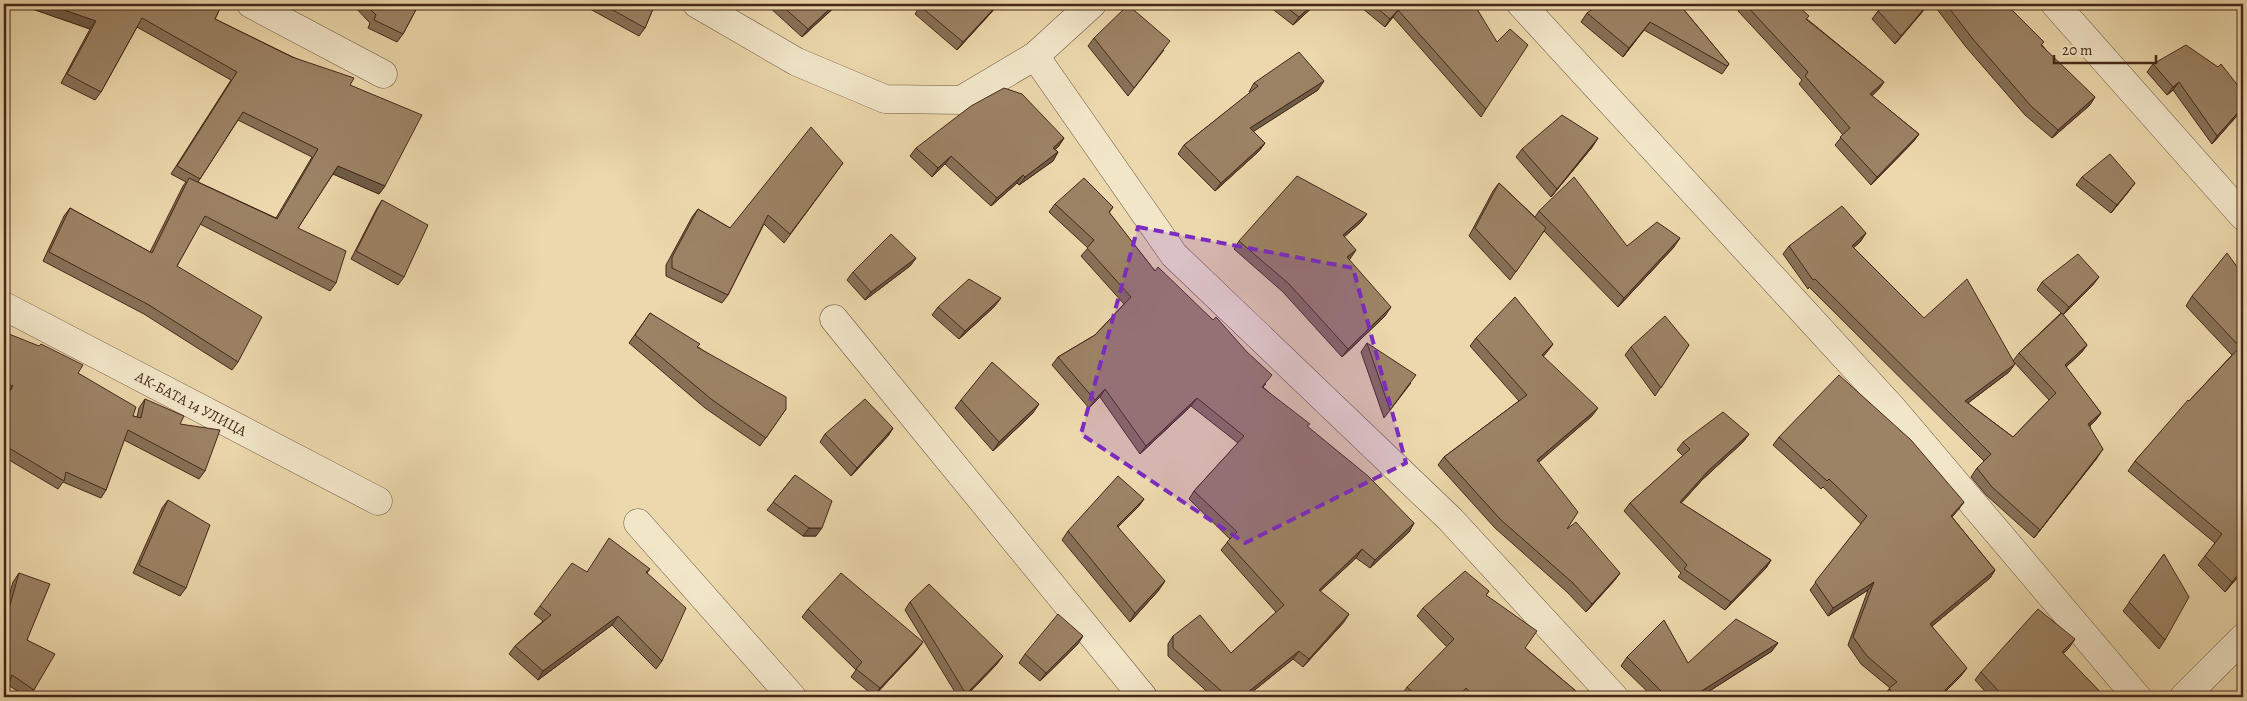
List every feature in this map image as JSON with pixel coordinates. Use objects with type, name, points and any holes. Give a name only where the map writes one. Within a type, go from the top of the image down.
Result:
[{"type":"street","points":[[251,4],[383,74]]},
{"type":"street","points":[[697,4],[797,62],[885,99],[961,100],[1035,56],[1092,4]]},
{"type":"street","points":[[1521,4],[1893,409],[2137,697]]},
{"type":"street","points":[[2055,4],[2243,216]]},
{"type":"street","points":[[1035,56],[1174,255],[1450,519],[1614,697]]},
{"type":"street","name":"АК-БАТА 14 УЛИЦА","points":[[4,306],[378,501]]},
{"type":"street","points":[[834,319],[1143,697]]},
{"type":"street","points":[[638,523],[792,697]]},
{"type":"street","points":[[2184,697],[2243,638]]},
{"type":"highlighted area","points":[[1138,227],[1353,268],[1406,463],[1245,543],[1081,434]]},
{"type":"building","points":[[47,4],[222,4],[215,19],[292,57],[354,78],[350,85],[422,115],[385,186],[338,166],[298,228],[346,251],[336,283],[205,216],[177,266],[262,317],[238,362],[149,305],[49,252],[70,208],[152,253],[189,178],[277,219],[318,149],[243,112],[200,179],[177,166],[237,72],[142,18],[101,92],[67,74],[96,21]]},
{"type":"building","points":[[365,4],[419,4],[403,34],[374,20],[376,15]]},
{"type":"building","points":[[602,4],[655,4],[645,28]]},
{"type":"building","points":[[780,4],[835,4],[808,29]]},
{"type":"building","points":[[923,4],[998,4],[963,42],[920,6]]},
{"type":"building","points":[[1282,4],[1313,4],[1299,17]]},
{"type":"building","points":[[1372,4],[1474,4],[1497,42],[1510,29],[1528,45],[1486,109],[1398,10],[1390,19]]},
{"type":"building","points":[[1600,4],[1679,4],[1729,64],[1727,66],[1650,22],[1629,48],[1587,13]]},
{"type":"building","points":[[1745,4],[1796,4],[1809,16],[1806,19],[1884,82],[1870,94],[1919,134],[1877,177],[1840,137],[1850,128],[1805,76],[1808,72]]},
{"type":"building","points":[[1889,4],[1928,4],[1901,36],[1878,11]]},
{"type":"building","points":[[1946,4],[2006,4],[2044,42],[2041,45],[2095,97],[2058,130],[2031,106],[1972,38]]},
{"type":"building","points":[[1128,5],[1170,41],[1134,88],[1094,38]]},
{"type":"building","points":[[2186,45],[2218,67],[2221,64],[2243,92],[2243,107],[2217,136],[2179,82],[2173,87],[2153,64]]},
{"type":"building","points":[[1299,52],[1324,81],[1250,128],[1265,143],[1221,183],[1184,145],[1258,86],[1254,83]]},
{"type":"building","points":[[1004,88],[1022,94],[1064,138],[1053,148],[1058,152],[1025,177],[1023,175],[997,198],[951,156],[938,168],[916,148],[971,106]]},
{"type":"building","points":[[1562,115],[1598,138],[1557,189],[1522,149]]},
{"type":"building","points":[[811,127],[843,163],[790,234],[768,215],[728,295],[672,268],[672,257],[698,209],[730,228]]},
{"type":"building","points":[[2110,154],[2135,183],[2117,205],[2082,177]]},
{"type":"building","points":[[1297,176],[1367,214],[1343,235],[1356,250],[1347,257],[1391,307],[1348,349],[1289,284],[1239,241]]},
{"type":"building","points":[[1574,177],[1627,246],[1657,222],[1680,238],[1624,298],[1539,211]]},
{"type":"building","points":[[1084,178],[1113,207],[1109,212],[1155,271],[1158,267],[1213,320],[1216,317],[1247,352],[1272,375],[1262,387],[1310,424],[1307,426],[1368,476],[1414,523],[1375,560],[1362,549],[1319,590],[1349,614],[1309,659],[1299,651],[1242,697],[1228,697],[1173,648],[1173,636],[1200,615],[1231,653],[1284,605],[1227,542],[1237,532],[1194,491],[1244,436],[1197,398],[1146,446],[1105,389],[1095,400],[1058,357],[1095,335],[1131,297],[1087,248],[1094,240],[1055,204]]},
{"type":"building","points":[[1499,183],[1546,228],[1516,272],[1475,228]]},
{"type":"building","points":[[382,200],[428,225],[404,277],[356,251]]},
{"type":"building","points":[[1842,206],[1866,233],[1852,246],[1924,318],[1967,279],[2015,364],[1965,401],[2013,437],[2056,393],[2019,353],[2062,313],[2087,345],[2065,365],[2101,413],[2088,424],[2103,449],[2040,530],[1992,487],[1977,468],[1991,454],[1815,279],[1813,280],[1789,246]]},
{"type":"building","points":[[891,234],[916,258],[871,292],[853,272]]},
{"type":"building","points":[[2227,253],[2243,275],[2243,569],[2232,582],[2205,556],[2222,534],[2135,461],[2188,400],[2240,347],[2192,296]]},
{"type":"building","points":[[2078,254],[2099,277],[2069,307],[2042,282]]},
{"type":"building","points":[[969,279],[1001,298],[965,331],[938,307]]},
{"type":"building","points":[[1515,297],[1553,344],[1542,355],[1598,408],[1537,460],[1578,512],[1567,529],[1576,522],[1620,573],[1592,604],[1573,583],[1501,520],[1444,457],[1527,395],[1476,338]]},
{"type":"building","points":[[650,313],[700,344],[697,347],[786,397],[786,409],[766,438],[711,399],[635,335]]},
{"type":"building","points":[[1665,316],[1689,345],[1661,388],[1631,347]]},
{"type":"building","points":[[4,332],[39,346],[41,344],[83,365],[78,373],[136,407],[133,416],[141,418],[145,399],[184,416],[180,424],[220,430],[205,471],[128,430],[106,490],[66,472],[64,481],[4,445],[4,401],[13,386],[4,383]]},
{"type":"building","points":[[1367,343],[1416,375],[1390,410]]},
{"type":"building","points":[[992,362],[1039,404],[999,442],[961,400]]},
{"type":"building","points":[[1839,375],[1911,440],[1964,502],[1951,516],[1995,570],[1930,624],[1967,668],[1938,697],[1895,697],[1889,688],[1897,682],[1867,656],[1853,637],[1874,582],[1833,608],[1815,582],[1867,516],[1829,479],[1827,481],[1779,437]]},
{"type":"building","points":[[865,399],[893,428],[857,468],[825,434]]},
{"type":"building","points":[[1723,412],[1749,434],[1708,471],[1680,502],[1771,560],[1731,602],[1684,569],[1687,565],[1630,503],[1690,449],[1683,442]]},
{"type":"building","points":[[795,475],[832,501],[822,528],[809,528],[773,502]]},
{"type":"building","points":[[1118,476],[1144,499],[1117,526],[1165,581],[1135,613],[1068,531]]},
{"type":"building","points":[[168,500],[210,525],[186,588],[139,565]]},
{"type":"building","points":[[609,538],[650,569],[646,572],[686,608],[662,661],[618,616],[543,671],[515,646],[551,615],[540,606],[572,563],[587,572]]},
{"type":"building","points":[[2164,554],[2189,597],[2165,640],[2129,602]]},
{"type":"building","points":[[1465,571],[1489,591],[1486,595],[1537,631],[1525,648],[1583,697],[1474,697],[1466,688],[1458,697],[1418,697],[1407,687],[1454,639],[1423,608]]},
{"type":"building","points":[[19,573],[50,584],[27,640],[55,654],[34,690],[12,675],[4,695],[4,626]]},
{"type":"building","points":[[841,573],[923,642],[880,688],[856,669],[862,662],[808,609]]},
{"type":"building","points":[[929,584],[1003,656],[966,694],[910,602]]},
{"type":"building","points":[[2038,609],[2075,639],[2062,652],[2105,697],[2004,697],[1981,672]]},
{"type":"building","points":[[1058,614],[1083,636],[1046,673],[1025,654]]},
{"type":"building","points":[[1736,619],[1778,643],[1692,697],[1667,697],[1627,657],[1664,620],[1688,663]]},
{"type":"building","points":[[1045,693],[1049,697],[1041,697]]}]
